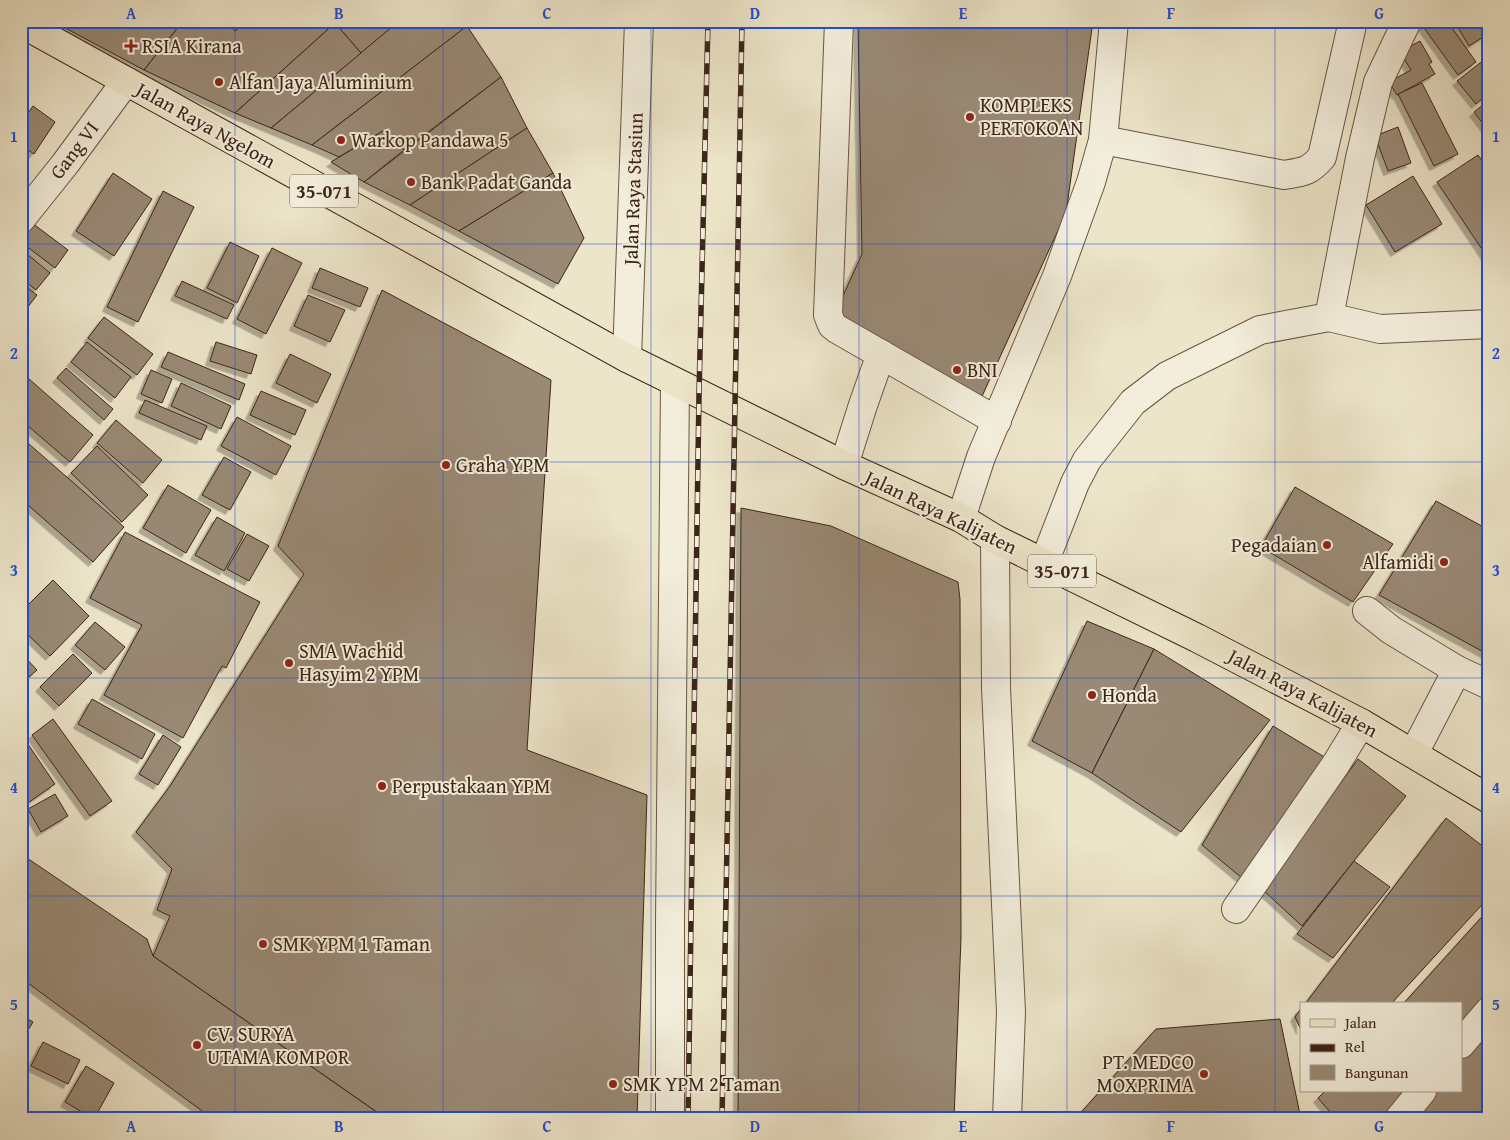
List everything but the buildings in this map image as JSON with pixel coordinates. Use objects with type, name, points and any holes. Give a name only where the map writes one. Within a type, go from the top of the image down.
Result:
[{"type":"main road","name":"Jalan Raya Ngelom","points":[[21,23],[627,358]]},
{"type":"main road","name":"Jalan Raya Kalijaten","points":[[627,358],[844,465],[960,518],[995,539],[1197,638],[1361,723],[1489,799]]},
{"type":"street","name":"Jalan Raya Stasiun","points":[[627,358],[639,21]]},
{"type":"street","points":[[839,21],[828,315],[836,329],[997,421]]},
{"type":"street","points":[[960,518],[981,457],[1078,221],[1091,182],[1103,140],[1114,21]]},
{"type":"street","points":[[1103,140],[1284,175],[1312,168],[1322,157],[1353,21]]},
{"type":"street","points":[[1329,317],[1360,158],[1378,82],[1407,21]]},
{"type":"street","name":"Gang VI","points":[[21,219],[65,164],[126,81]]},
{"type":"street","points":[[1044,563],[1075,483],[1087,460],[1133,402],[1168,376],[1260,330],[1329,317],[1380,329],[1489,324]]},
{"type":"street","points":[[844,465],[881,354]]},
{"type":"street","points":[[670,1119],[675,382]]},
{"type":"street","points":[[995,539],[996,688],[1011,1012],[1007,1119]]},
{"type":"street","points":[[1367,611],[1391,630],[1457,670],[1489,685]]},
{"type":"street","points":[[1414,754],[1457,670]]},
{"type":"street","points":[[1236,908],[1336,764],[1361,723]]},
{"type":"street","points":[[1462,1043],[1489,1011]]},
{"type":"street","points":[[1399,1119],[1421,1092]]},
{"type":"railway","points":[[688,1119],[699,394],[708,21]]},
{"type":"railway","points":[[722,1119],[742,21]]},
{"type":"place","name":"RSIA Kirana","points":[[131,46]]},
{"type":"place","name":"Alfan Jaya Aluminium","points":[[219,82]]},
{"type":"place","name":"KOMPLEKS PERTOKOAN","points":[[970,117]]},
{"type":"place","name":"Warkop Pandawa 5","points":[[341,140]]},
{"type":"place","name":"Bank Padat Ganda","points":[[411,182]]},
{"type":"place","name":"BNI","points":[[957,370]]},
{"type":"place","name":"Graha YPM","points":[[446,465]]},
{"type":"place","name":"Pegadaian","points":[[1327,545]]},
{"type":"place","name":"Alfamidi","points":[[1444,562]]},
{"type":"place","name":"SMA Wachid Hasyim 2 YPM","points":[[289,663]]},
{"type":"place","name":"Honda","points":[[1092,695]]},
{"type":"place","name":"Perpustakaan YPM","points":[[382,786]]},
{"type":"place","name":"SMK YPM 1 Taman","points":[[263,944]]},
{"type":"place","name":"CV. SURYA UTAMA KOMPOR","points":[[197,1045]]},
{"type":"place","name":"PT. MEDCO MOXPRIMA","points":[[1204,1074]]},
{"type":"place","name":"SMK YPM 2 Taman","points":[[613,1084]]}]
